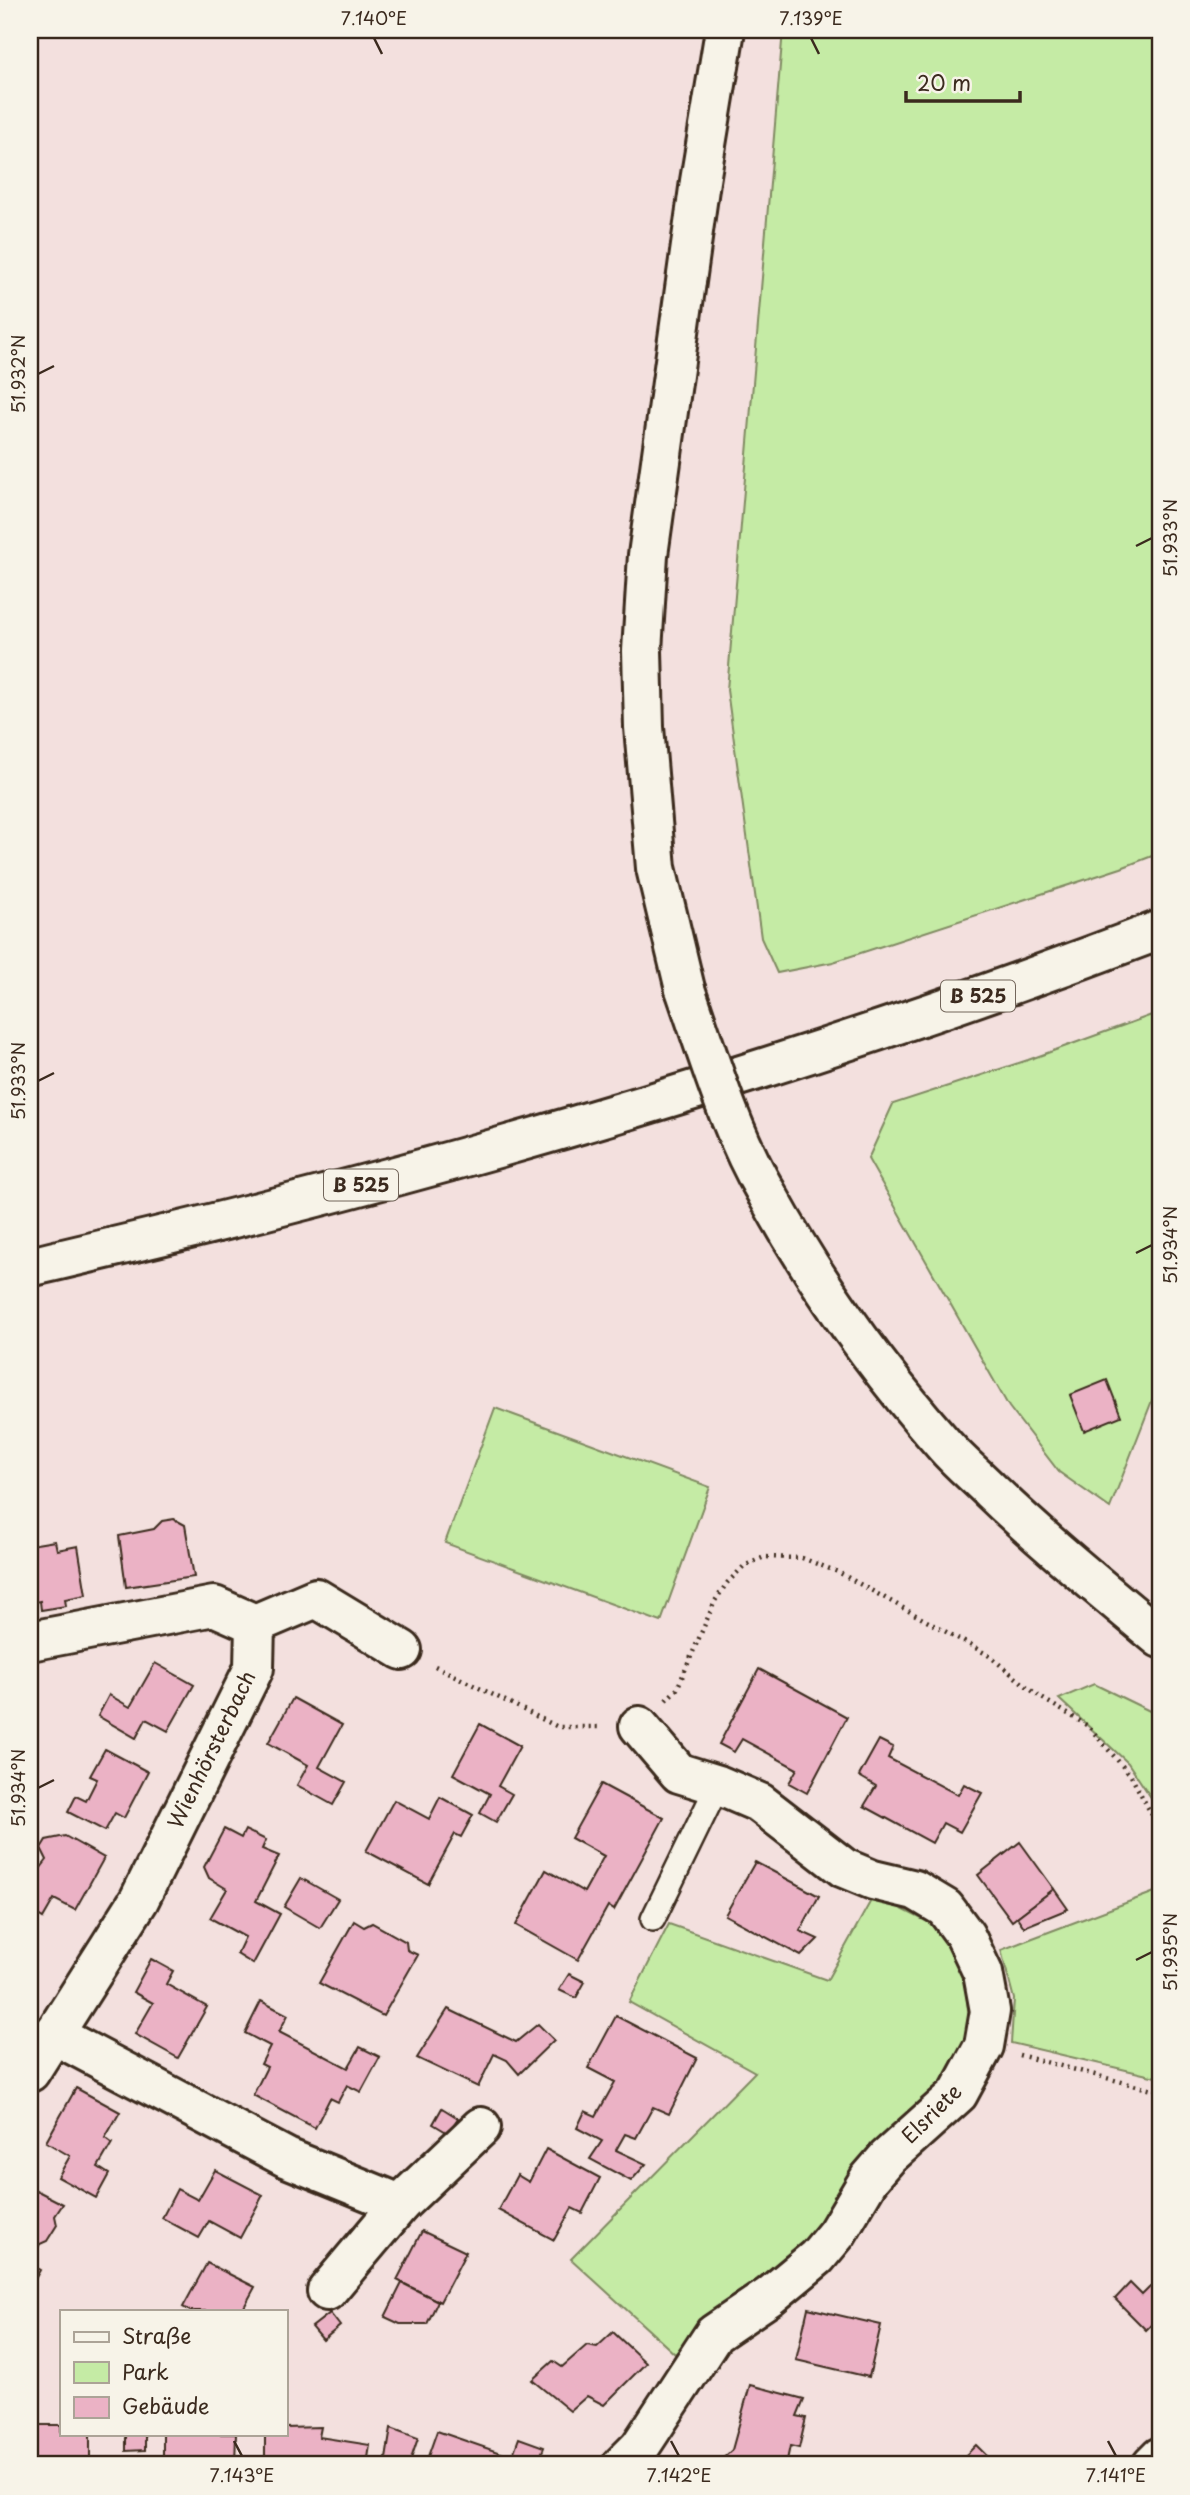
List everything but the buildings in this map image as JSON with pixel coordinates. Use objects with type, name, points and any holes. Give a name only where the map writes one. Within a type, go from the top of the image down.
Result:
[{"type":"street","points":[[725,30],[700,181],[648,555],[642,652],[644,727],[656,868],[685,989],[722,1098],[755,1173],[796,1247],[879,1366],[947,1448],[1037,1535],[1160,1638]]},
{"type":"street","name":"B 525","points":[[30,1267],[266,1210],[689,1092],[1077,962],[1160,930]]},
{"type":"street","points":[[30,1641],[214,1606],[255,1624],[316,1598],[402,1650]]},
{"type":"street","name":"Wienhörsterbach","points":[[30,2072],[139,1900],[254,1668],[255,1624]]},
{"type":"street","name":"Elsriete","points":[[622,2465],[640,2446],[714,2334],[770,2296],[817,2257],[837,2233],[875,2171],[958,2094],[985,2046],[990,2011],[983,1973],[965,1935],[945,1908],[915,1890],[873,1880],[844,1868],[760,1802],[679,1773],[639,1726]]},
{"type":"street","points":[[53,2034],[287,2158],[400,2204]]},
{"type":"street","points":[[327,2291],[400,2204],[481,2127]]},
{"type":"street","points":[[1152,2465],[1160,2457]]},
{"type":"lane","points":[[653,1919],[718,1785]]},
{"type":"path","points":[[402,1650],[558,1727],[639,1726],[677,1689],[715,1601],[727,1583],[744,1566],[764,1557],[802,1558],[838,1572],[988,1654],[1040,1697],[1088,1726],[1131,1776],[1160,1830]]},
{"type":"path","points":[[985,2046],[1160,2092]]},
{"type":"green space","points":[[783,30],[1160,30],[1160,853],[833,962],[777,973],[761,938],[727,690]]},
{"type":"green space","points":[[1160,1012],[1160,1380],[1110,1508],[1059,1472],[1009,1407],[868,1159],[893,1104],[1028,1060]]},
{"type":"green space","points":[[495,1408],[710,1487],[661,1622],[445,1543]]},
{"type":"green space","points":[[1094,1684],[1160,1716],[1160,1811],[1128,1763],[1059,1699]]},
{"type":"green space","points":[[1160,1890],[1160,2078],[1011,2043],[1014,1999],[1001,1950]]},
{"type":"green space","points":[[874,1895],[930,1923],[963,1964],[971,2037],[948,2078],[835,2201],[794,2255],[719,2310],[675,2354],[571,2259],[755,2072],[629,2002],[669,1924],[827,1980]]}]
